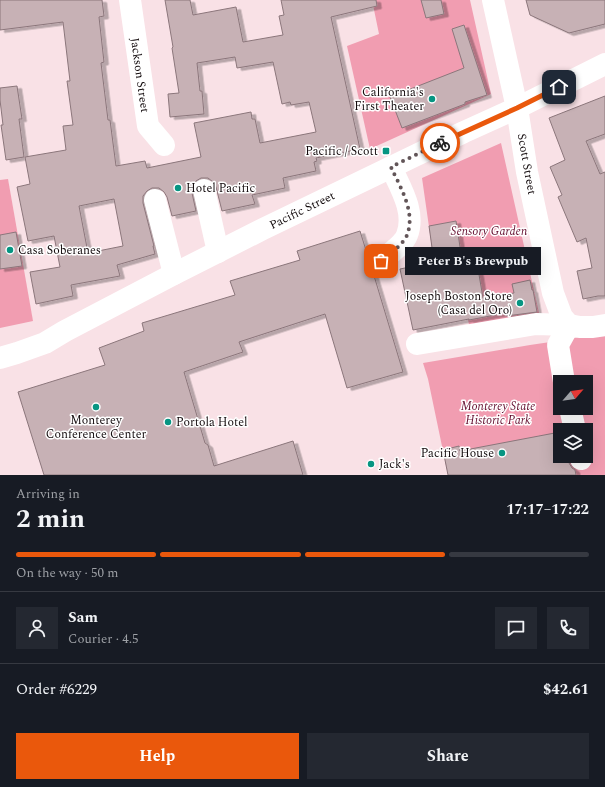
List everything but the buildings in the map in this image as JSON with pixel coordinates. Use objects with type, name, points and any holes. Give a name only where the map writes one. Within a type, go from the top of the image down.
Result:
[{"type":"street","name":"Jackson Street","points":[[130,0],[148,126],[164,145]]},
{"type":"street","name":"Scott Street","points":[[493,0],[517,108],[527,172],[553,292],[562,317],[569,324]]},
{"type":"street","name":"Pacific Street","points":[[0,358],[45,343],[174,274],[263,229],[517,108],[605,64]]},
{"type":"street","points":[[381,261],[394,251],[407,236],[410,220],[407,203],[391,167]]},
{"type":"street","points":[[204,190],[218,252]]},
{"type":"street","points":[[155,200],[174,274]]},
{"type":"street","points":[[417,344],[536,324],[569,324],[580,327],[605,325]]},
{"type":"street","points":[[563,375],[558,345],[569,324]]},
{"type":"green space","points":[[372,0],[470,0],[491,94],[370,149],[347,46],[379,34]]},
{"type":"green space","name":"Sensory Garden","points":[[501,143],[539,313],[469,325],[456,245],[432,248],[422,178]]},
{"type":"green space","points":[[8,179],[33,321],[0,328],[0,180]]},
{"type":"green space","name":"Monterey State Historic Park","points":[[605,333],[605,475],[448,475],[428,379],[423,363]]},
{"type":"way so far","points":[[381,261],[394,251],[407,236],[410,220],[407,203],[391,167],[440,143]]},
{"type":"place","name":"California's First Theater","points":[[432,99]]},
{"type":"place","name":"Pacific / Scott","points":[[386,151]]},
{"type":"place","name":"Hotel Pacific","points":[[178,188]]},
{"type":"place","name":"Casa Soberanes","points":[[10,250]]},
{"type":"place","name":"Peter B's Brewpub","points":[[381,261]]},
{"type":"place","name":"Joseph Boston Store (Casa del Oro)","points":[[520,303]]},
{"type":"place","name":"Monterey Conference Center","points":[[96,407]]},
{"type":"place","name":"Portola Hotel","points":[[168,422]]},
{"type":"place","name":"Pacific House","points":[[502,453]]},
{"type":"place","name":"Jack's","points":[[371,464]]},
{"type":"route","points":[[440,143],[559,87]]}]
